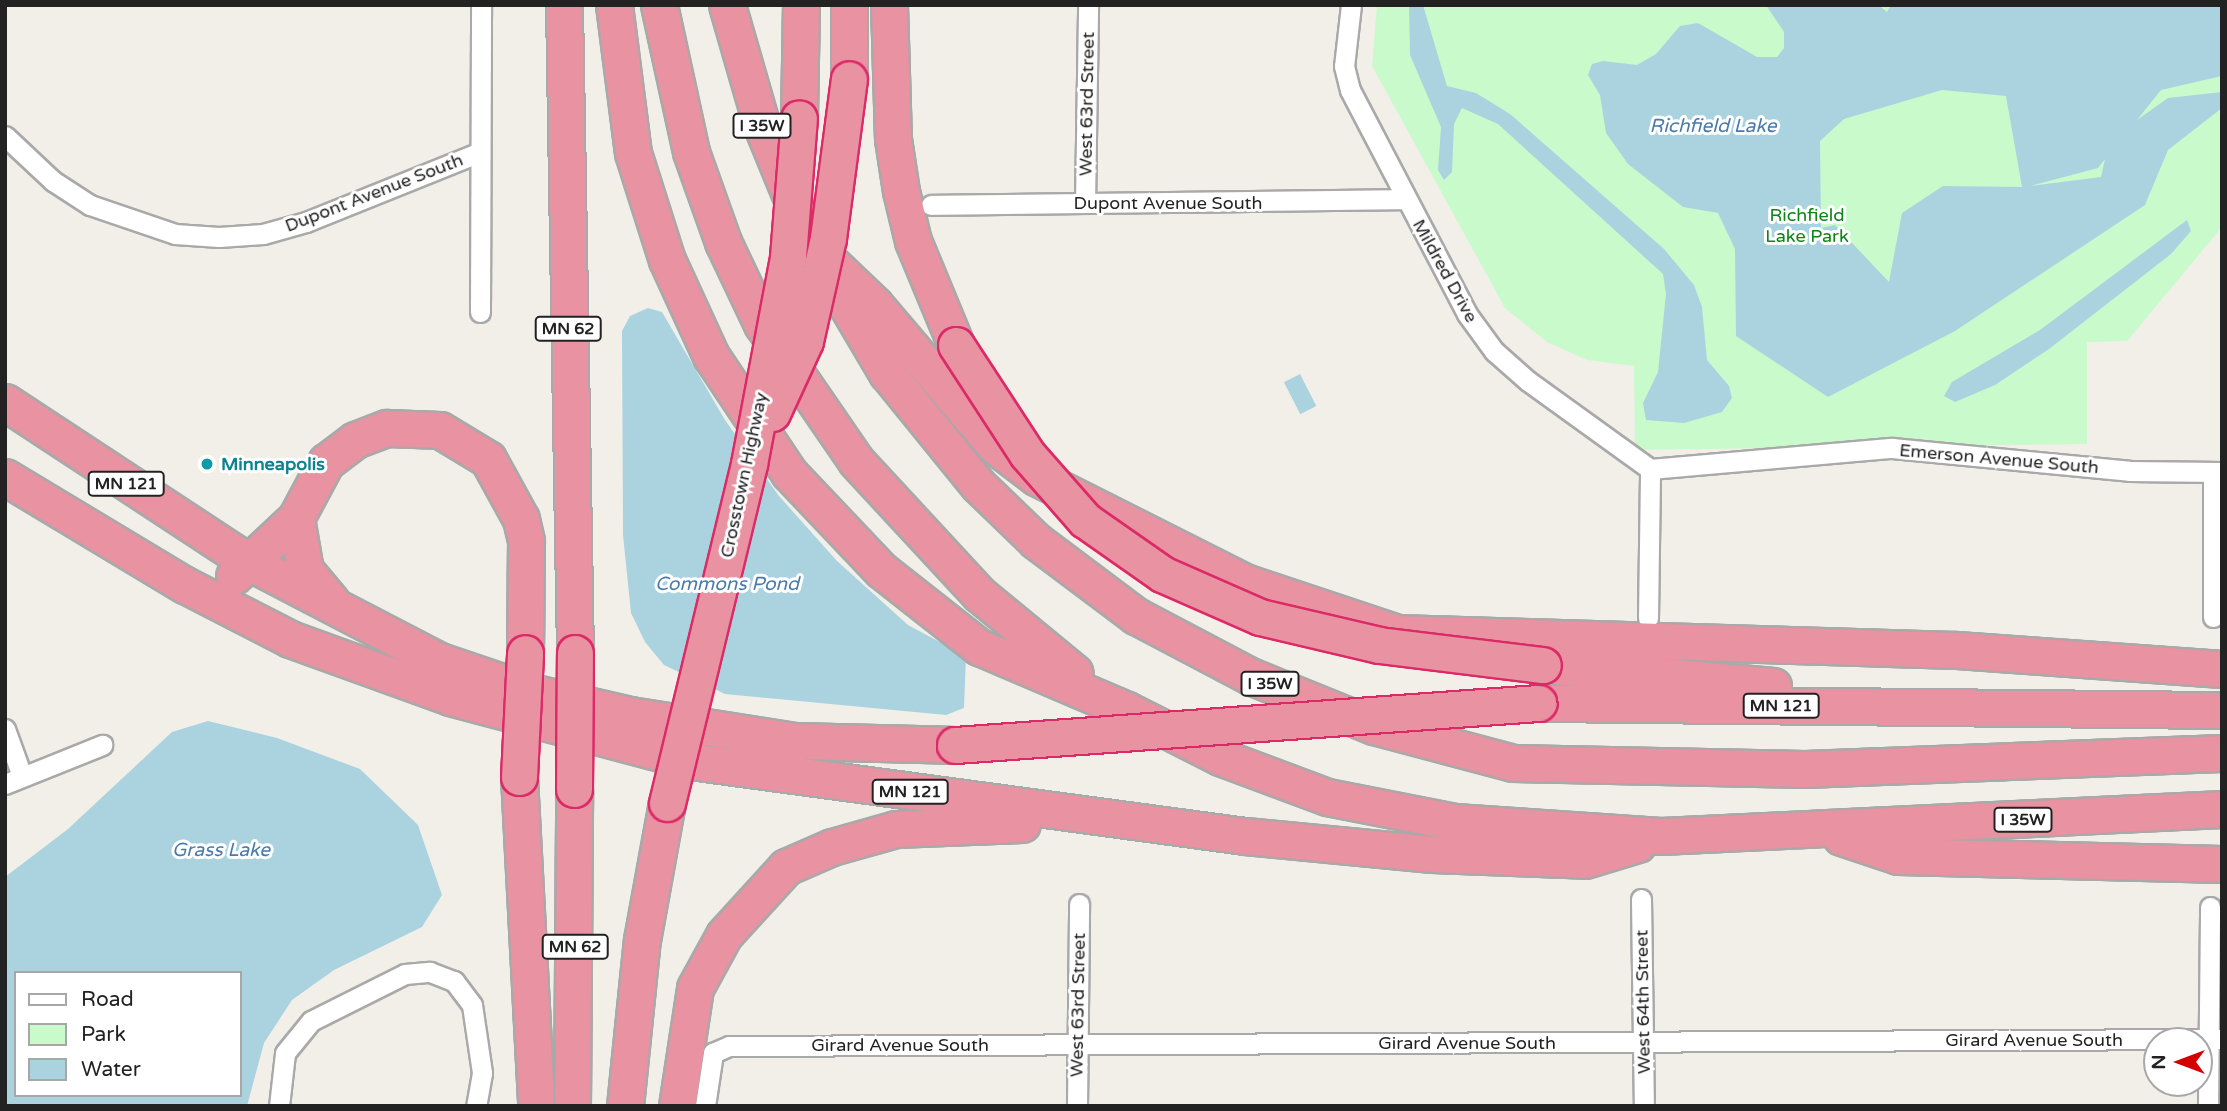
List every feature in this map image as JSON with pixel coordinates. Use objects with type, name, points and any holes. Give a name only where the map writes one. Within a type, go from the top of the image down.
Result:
[{"type":"highway","points":[[545,5],[566,219]]},
{"type":"highway","name":"MN 62","points":[[564,5],[575,653],[572,1106]]},
{"type":"highway","points":[[614,5],[633,153],[667,260],[711,356],[789,472],[881,570],[979,647],[1128,710]]},
{"type":"highway","name":"I 35W","points":[[659,5],[691,152],[723,242],[762,324],[856,461],[979,594],[1041,649],[1128,710],[1220,757],[1327,797],[1455,822],[1661,836],[1825,832],[2222,809]]},
{"type":"highway","name":"I 35W","points":[[727,5],[762,126],[810,243],[887,373],[978,485],[1036,541],[1136,616],[1250,676],[1374,726],[1513,764],[1805,769],[2222,753]]},
{"type":"highway","name":"Crosstown Highway","points":[[625,1106],[642,940],[667,803],[749,464],[788,257],[799,118],[801,5]]},
{"type":"highway","points":[[749,464],[805,341],[828,238],[849,79],[849,5]]},
{"type":"highway","points":[[889,5],[893,139],[901,191],[921,263],[956,345],[1027,454],[1085,520],[1162,574],[1273,620],[1379,645],[1543,665],[2024,710]]},
{"type":"highway","points":[[810,243],[875,305],[994,445],[1070,496],[1247,583],[1397,633],[1957,650],[2222,669]]},
{"type":"highway","name":"MN 121","points":[[5,402],[249,562],[437,660],[531,692],[630,715],[795,741],[955,745],[1538,703],[2222,710]]},
{"type":"highway","points":[[185,584],[205,588],[228,582],[296,518],[326,462],[355,440],[404,426],[458,437],[488,458],[521,519],[526,541],[525,653],[519,778],[536,1106]]},
{"type":"highway","name":"MN 121","points":[[5,477],[185,584],[289,639],[363,668],[596,739],[764,773],[1245,836],[1483,858],[1585,860],[1661,836]]},
{"type":"highway","points":[[296,518],[306,570],[344,613]]},
{"type":"highway","points":[[1957,650],[2217,631]]},
{"type":"highway","points":[[677,1106],[695,988],[724,935],[786,867],[832,847],[896,829],[1060,824],[1245,836]]},
{"type":"highway","points":[[1825,832],[1898,856],[2222,864]]},
{"type":"street","points":[[480,313],[478,153],[481,5]]},
{"type":"street","name":"West 63rd Street","points":[[1086,203],[1088,5]]},
{"type":"street","name":"Mildred Drive","points":[[1351,5],[1343,66],[1406,199],[1467,314],[1493,351],[1650,469]]},
{"type":"street","name":"Dupont Avenue South","points":[[5,136],[53,181],[90,205],[175,234],[219,237],[263,234],[306,222],[478,153]]},
{"type":"street","name":"Dupont Avenue South","points":[[931,205],[1406,199]]},
{"type":"street","name":"Emerson Avenue South","points":[[1650,469],[1892,449],[2129,471],[2220,468]]},
{"type":"street","points":[[2217,631],[2220,468]]},
{"type":"street","points":[[1648,618],[1650,469]]},
{"type":"street","points":[[5,729],[13,780],[102,745]]},
{"type":"street","name":"West 64th Street","points":[[1641,899],[1644,1106]]},
{"type":"street","name":"West 63rd Street","points":[[1077,1106],[1079,904]]},
{"type":"street","points":[[2208,1106],[2215,1040],[2210,907]]},
{"type":"street","points":[[279,1106],[285,1053],[311,1021],[405,974],[430,972],[454,981],[472,1005],[482,1073],[476,1106]]},
{"type":"street","name":"Girard Avenue South","points":[[705,1106],[713,1053],[729,1046],[2215,1040]]},
{"type":"green space","name":"Richfield Lake Park","points":[[1377,5],[2222,5],[2222,227],[2127,341],[2087,342],[2087,444],[1635,450],[1634,366],[1587,360],[1547,342],[1505,308],[1372,66]]},
{"type":"water","points":[[1409,5],[1423,5],[1447,86],[1476,93],[1510,114],[1664,249],[1694,285],[1702,307],[1707,360],[1729,386],[1732,398],[1722,412],[1684,423],[1646,420],[1643,403],[1658,372],[1666,294],[1663,274],[1498,124],[1462,108],[1454,124],[1452,172],[1444,180],[1438,170],[1441,127],[1410,55]]},
{"type":"water","name":"Richfield Lake","points":[[1766,5],[1878,5],[1887,12],[1891,5],[2222,5],[2222,76],[2161,90],[2137,120],[2168,98],[2222,92],[2222,108],[2168,150],[2145,205],[1955,331],[1828,397],[1736,336],[1735,249],[1718,213],[1683,207],[1628,164],[1606,133],[1600,95],[1588,75],[1592,64],[1603,61],[1637,65],[1656,54],[1680,26],[1698,23],[1757,57],[1777,57],[1784,48],[1784,32]],"holes":[[[1942,90],[2006,96],[2022,187],[1943,186],[1902,213],[1889,282],[1835,225],[1821,228],[1820,141],[1844,119]],[[2105,159],[2101,177],[2030,186],[2098,168]]]},
{"type":"water","points":[[2187,220],[2191,231],[2171,254],[2049,349],[1995,385],[1955,402],[1944,396],[1952,382],[2040,330]]},
{"type":"water","name":"Commons Pond","points":[[648,308],[662,312],[725,420],[779,496],[837,561],[908,625],[966,656],[964,708],[946,715],[725,694],[664,665],[645,642],[631,613],[623,535],[622,331],[630,316]]},
{"type":"water","points":[[1300,374],[1316,406],[1300,414],[1284,382]]},
{"type":"water","name":"Grass Lake","points":[[208,721],[277,738],[360,769],[418,825],[442,895],[422,927],[334,970],[292,1000],[264,1043],[247,1106],[5,1106],[5,877],[68,829],[172,732]]},
{"type":"place","name":"Minneapolis","points":[[207,464]]}]
